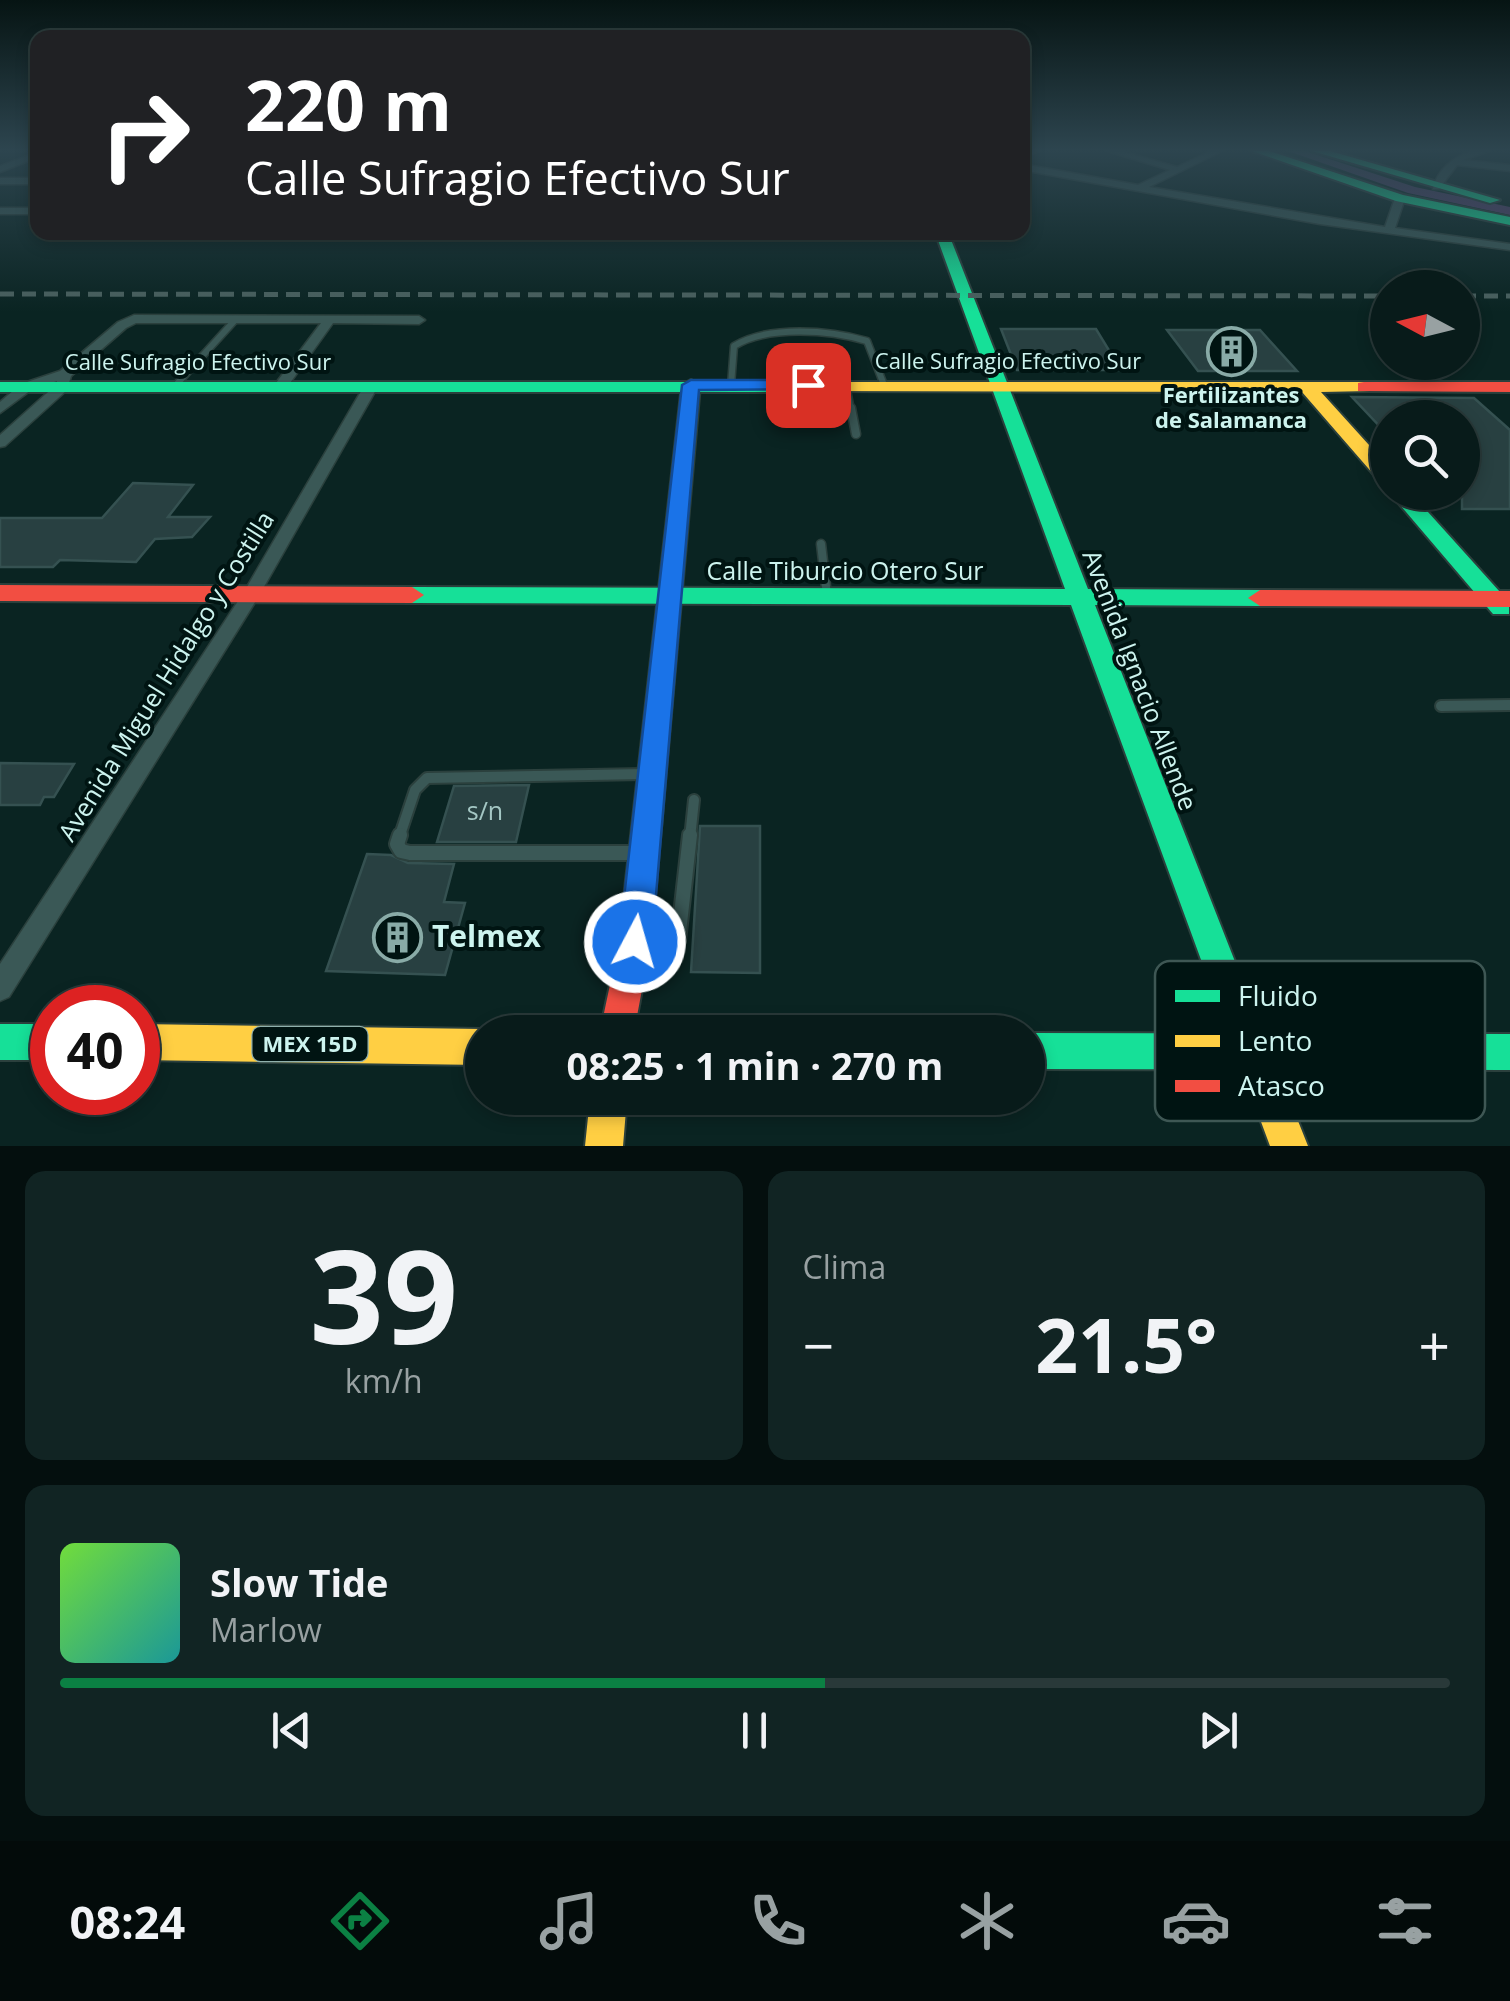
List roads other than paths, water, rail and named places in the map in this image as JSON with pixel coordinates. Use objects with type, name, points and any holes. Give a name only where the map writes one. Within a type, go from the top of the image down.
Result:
[{"type":"main road","points":[[1430,204],[1510,222]]},
{"type":"main road","name":"Avenida Ignacio Allende","points":[[944,240],[1219,961]]},
{"type":"main road","name":"Calle Sufragio Efectivo Sur","points":[[0,387],[64,380],[176,386],[370,388],[1510,387]]},
{"type":"main road","points":[[620,1015],[635,942],[691,385]]},
{"type":"main road","points":[[1306,386],[1370,459]]},
{"type":"main road","points":[[1416,510],[1502,599],[1510,618]]},
{"type":"main road","name":"Calle Tiburcio Otero Sur","points":[[0,594],[1502,599]]},
{"type":"main road","points":[[0,1042],[30,1042]]},
{"type":"main road","name":"MEX 15D","points":[[160,1042],[465,1046]]},
{"type":"main road","points":[[1045,1051],[1155,1052]]},
{"type":"main road","points":[[604,1146],[607,1115]]},
{"type":"main road","name":"Avenida Ignacio Allende","points":[[1280,1121],[1289,1146]]},
{"type":"street","points":[[1233,204],[1510,248]]},
{"type":"street","points":[[1389,232],[1398,204]]},
{"type":"street","points":[[0,211],[30,211]]},
{"type":"street","points":[[280,387],[330,319]]},
{"type":"street","points":[[0,443],[128,320],[420,320]]},
{"type":"street","points":[[0,409],[26,387]]},
{"type":"street","name":"Avenida Miguel Hidalgo y Costilla","points":[[0,988],[250,595],[370,388]]},
{"type":"lane","points":[[176,386],[236,319]]},
{"type":"lane","points":[[731,385],[732,352],[738,343],[760,337],[824,334],[867,341],[884,385]]},
{"type":"lane","points":[[846,385],[856,434]]},
{"type":"lane","points":[[821,544],[827,598]]},
{"type":"lane","points":[[1441,706],[1510,705]]},
{"type":"lane","points":[[644,854],[410,853],[401,851],[398,844],[415,790],[427,778],[652,774]]},
{"type":"lane","points":[[635,942],[666,946],[678,941],[694,800]]},
{"type":"waterway","points":[[1480,204],[1510,211]]},
{"type":"railway","points":[[0,294],[1370,296]]},
{"type":"railway","points":[[1480,296],[1510,296]]},
{"type":"place","name":"Fertilizantes de Salamanca","points":[[1231,351]]},
{"type":"place","name":"Telmex","points":[[397,937]]}]
